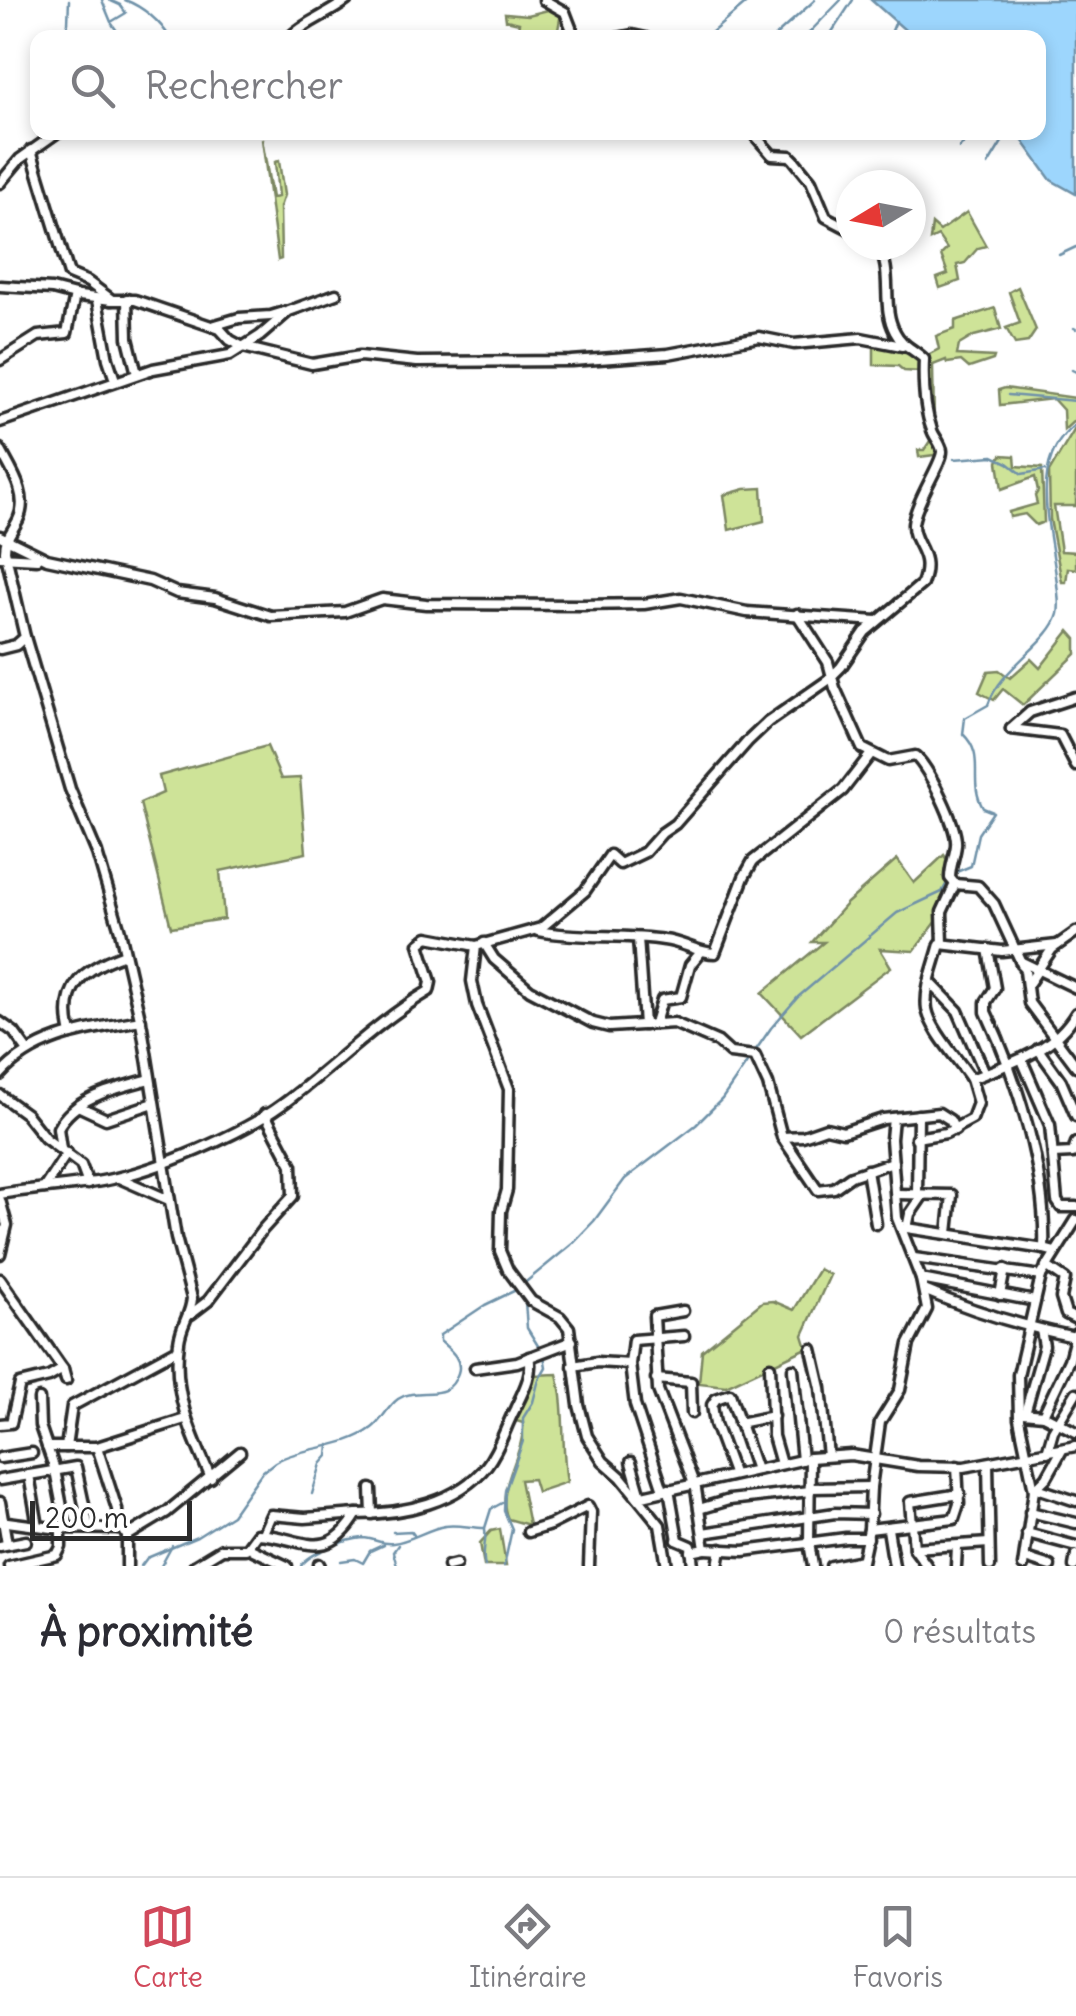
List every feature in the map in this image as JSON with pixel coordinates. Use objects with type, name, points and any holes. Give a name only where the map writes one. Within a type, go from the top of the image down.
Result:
[{"type":"street","points":[[297,30],[346,0]]},
{"type":"street","points":[[544,0],[564,12],[572,30]]},
{"type":"street","points":[[0,182],[46,140]]},
{"type":"street","points":[[759,140],[772,155],[790,156],[794,160],[811,181],[826,217],[836,222]]},
{"type":"street","points":[[31,150],[65,268],[112,300]]},
{"type":"street","points":[[884,260],[888,269],[891,325],[904,346]]},
{"type":"street","points":[[0,360],[38,336],[67,333],[88,282]]},
{"type":"street","points":[[0,286],[52,289],[97,300],[127,300],[212,326],[243,348],[312,364],[360,356],[417,362],[571,361],[668,354],[760,337],[794,344],[861,338],[904,346],[924,359],[922,375],[928,412],[942,454],[922,492],[913,523],[925,554],[924,578],[916,591],[877,621],[832,677],[768,722],[645,852],[620,864],[610,855],[585,891],[536,931]]},
{"type":"street","points":[[212,326],[238,318],[271,316],[336,294]]},
{"type":"street","points":[[97,300],[115,380]]},
{"type":"street","points":[[127,300],[128,338],[137,374]]},
{"type":"street","points":[[0,422],[115,380],[218,358],[243,348],[289,311]]},
{"type":"street","points":[[0,449],[14,472],[21,503],[21,516],[3,538],[3,558],[70,789],[97,853],[125,954],[141,1020],[169,1200],[190,1288],[191,1314]]},
{"type":"street","points":[[3,538],[47,560]]},
{"type":"street","points":[[3,558],[47,560],[150,581],[177,594],[216,598],[271,616],[345,612],[382,600],[438,605],[580,606],[644,604],[682,598],[747,612],[877,621]]},
{"type":"street","points":[[797,614],[828,662],[858,744],[870,755],[888,761],[918,756],[923,763],[949,811],[956,838],[949,875],[954,884]]},
{"type":"street","points":[[0,649],[16,645],[25,637]]},
{"type":"street","points":[[1076,697],[1030,712],[1011,729],[1060,735],[1076,766]]},
{"type":"street","points":[[0,1254],[7,1224],[0,1197],[120,1178],[216,1140],[279,1107],[384,1021],[428,991],[431,982],[418,944],[428,937],[480,944],[536,931],[671,940],[700,953],[716,953],[753,861],[843,790],[870,755]]},
{"type":"street","points":[[943,944],[942,912],[954,884]]},
{"type":"street","points":[[954,884],[978,886],[988,895],[1029,984],[1029,1003],[1076,1066]]},
{"type":"street","points":[[1029,984],[1056,945],[1076,932]]},
{"type":"street","points":[[638,938],[644,1025]]},
{"type":"street","points":[[480,944],[546,1001],[598,1025],[674,1022],[718,1042],[730,1054],[755,1056],[768,1084],[782,1137],[818,1190],[834,1188],[867,1170],[893,1162]]},
{"type":"street","points":[[480,944],[472,981],[476,1004],[510,1089],[507,1190],[501,1211],[500,1252],[530,1301],[560,1317],[569,1328],[588,1436],[603,1461],[639,1496],[660,1525],[666,1566]]},
{"type":"street","points":[[892,1152],[955,1130],[976,1114],[978,1103],[971,1079],[930,1016],[927,1003],[940,944],[1014,950],[1056,945]]},
{"type":"street","points":[[988,949],[994,988],[985,1008],[1034,1155],[1044,1202],[1044,1249]]},
{"type":"street","points":[[655,1023],[662,1000],[681,997],[687,971],[700,953]]},
{"type":"street","points":[[71,1034],[68,1015],[78,978],[92,967],[125,954]]},
{"type":"street","points":[[1020,961],[1076,988]]},
{"type":"street","points":[[930,982],[958,1010],[986,1073]]},
{"type":"street","points":[[971,1079],[1022,1060],[1055,1037],[1076,1013]]},
{"type":"street","points":[[0,1075],[27,1050],[71,1034],[141,1020]]},
{"type":"street","points":[[0,1022],[14,1032],[27,1050]]},
{"type":"street","points":[[1038,1049],[1061,1081],[1076,1116]]},
{"type":"street","points":[[1022,1060],[1050,1125],[1058,1205],[1076,1208]]},
{"type":"street","points":[[44,1188],[64,1151],[58,1131],[60,1124],[78,1106],[108,1091],[150,1079]]},
{"type":"street","points":[[0,1095],[84,1169],[88,1184]]},
{"type":"street","points":[[78,1106],[106,1119],[154,1103]]},
{"type":"street","points":[[782,1137],[804,1136],[826,1128],[843,1132],[864,1124],[939,1112],[946,1115],[955,1130]]},
{"type":"street","points":[[211,1478],[185,1419],[176,1370],[181,1326],[208,1301],[262,1228],[293,1196],[292,1165],[265,1114]]},
{"type":"street","points":[[905,1228],[920,1195],[918,1115]]},
{"type":"street","points":[[831,1566],[862,1563],[880,1422],[900,1390],[909,1344],[924,1318],[924,1290],[905,1228],[897,1218],[893,1118]]},
{"type":"street","points":[[1034,1155],[1073,1153],[1076,1142]]},
{"type":"street","points":[[867,1170],[876,1224]]},
{"type":"street","points":[[120,1178],[169,1200]]},
{"type":"street","points":[[896,1194],[952,1195],[948,1232]]},
{"type":"street","points":[[1035,1489],[1018,1375],[1041,1276],[1055,1252],[1072,1236],[1076,1220]]},
{"type":"street","points":[[905,1228],[1055,1252]]},
{"type":"street","points":[[914,1258],[1041,1276]]},
{"type":"street","points":[[1046,1266],[1065,1278],[1061,1298],[1066,1314],[1076,1319]]},
{"type":"street","points":[[1000,1295],[1005,1270]]},
{"type":"street","points":[[0,1279],[63,1369],[66,1380]]},
{"type":"street","points":[[920,1279],[1035,1300]]},
{"type":"street","points":[[924,1290],[1030,1329],[1076,1335],[1069,1360],[1042,1416]]},
{"type":"street","points":[[682,1311],[654,1314],[656,1379],[694,1484],[705,1549]]},
{"type":"street","points":[[1022,1412],[1044,1346],[1042,1330]]},
{"type":"street","points":[[678,1540],[666,1490],[635,1405],[630,1364],[633,1340],[684,1336]]},
{"type":"street","points":[[475,1368],[509,1364],[572,1341]]},
{"type":"street","points":[[66,1447],[72,1406],[178,1349]]},
{"type":"street","points":[[812,1349],[821,1388],[828,1456]]},
{"type":"street","points":[[263,1533],[271,1515],[305,1518],[408,1511],[472,1481],[493,1456],[508,1426],[531,1368],[529,1357]]},
{"type":"street","points":[[573,1366],[597,1362],[630,1364]]},
{"type":"street","points":[[770,1367],[774,1442],[781,1464]]},
{"type":"street","points":[[0,1424],[12,1423],[20,1384],[49,1378],[63,1369]]},
{"type":"street","points":[[793,1369],[810,1489],[813,1566]]},
{"type":"street","points":[[656,1379],[691,1382],[692,1412]]},
{"type":"street","points":[[1047,1452],[1058,1422],[1076,1393]]},
{"type":"street","points":[[733,1473],[712,1402],[732,1394],[756,1470]]},
{"type":"street","points":[[9,1566],[57,1554],[61,1547],[63,1528],[55,1470],[40,1426],[39,1399]]},
{"type":"street","points":[[1022,1412],[1042,1416],[1076,1432]]},
{"type":"street","points":[[721,1439],[773,1416]]},
{"type":"street","points":[[47,1446],[97,1447],[185,1419]]},
{"type":"street","points":[[639,1496],[733,1473],[828,1456],[875,1458],[918,1466],[957,1466],[1062,1450],[1075,1444]]},
{"type":"street","points":[[97,1447],[117,1509],[118,1529]]},
{"type":"street","points":[[1050,1566],[1024,1562],[1027,1533],[1035,1489],[1062,1450]]},
{"type":"street","points":[[127,1536],[167,1512],[240,1452]]},
{"type":"street","points":[[0,1458],[32,1453]]},
{"type":"street","points":[[630,1462],[639,1496]]},
{"type":"street","points":[[988,1463],[990,1566]]},
{"type":"street","points":[[691,1552],[744,1552],[810,1544],[954,1519],[960,1494],[957,1466]]},
{"type":"street","points":[[0,1480],[76,1467],[89,1528]]},
{"type":"street","points":[[29,1475],[38,1526]]},
{"type":"street","points":[[699,1509],[729,1500],[810,1489],[871,1487]]},
{"type":"street","points":[[371,1489],[372,1514]]},
{"type":"street","points":[[1035,1489],[1076,1500]]},
{"type":"street","points":[[927,1566],[914,1548],[912,1501],[960,1494]]},
{"type":"street","points":[[0,1502],[3,1545],[26,1541]]},
{"type":"street","points":[[528,1532],[588,1506],[589,1566]]},
{"type":"street","points":[[1030,1512],[1076,1523]]},
{"type":"street","points":[[253,1551],[255,1536],[263,1533],[297,1545],[318,1547],[344,1534],[358,1514]]},
{"type":"street","points":[[702,1533],[809,1516],[871,1514]]},
{"type":"street","points":[[1,1521],[123,1529],[127,1536],[127,1566]]},
{"type":"street","points":[[888,1529],[894,1566]]},
{"type":"street","points":[[1027,1533],[1076,1546]]},
{"type":"street","points":[[664,1538],[690,1544],[693,1566]]},
{"type":"street","points":[[914,1548],[989,1543]]},
{"type":"street","points":[[956,1566],[957,1546]]},
{"type":"street","points":[[718,1566],[721,1549]]},
{"type":"street","points":[[194,1566],[216,1552],[242,1550],[287,1566]]},
{"type":"street","points":[[744,1552],[745,1566]]},
{"type":"street","points":[[1074,1566],[1076,1555]]},
{"type":"green space","points":[[552,9],[561,13],[558,30],[518,30],[519,23],[506,20],[505,13],[528,15]]},
{"type":"green space","points":[[262,140],[272,198],[278,197],[275,162],[279,161],[284,195],[278,260]]},
{"type":"green space","points":[[967,212],[986,246],[957,265],[960,281],[940,288],[937,278],[948,274],[941,255],[947,249],[938,236],[930,240],[932,224],[940,231]]},
{"type":"green space","points":[[1018,287],[1036,330],[1028,342],[1015,344],[1006,328],[1020,323],[1009,292]]},
{"type":"green space","points":[[995,308],[1001,329],[974,336],[959,345],[957,355],[994,357],[993,360],[969,368],[961,361],[946,360],[933,365],[934,426],[948,448],[947,457],[919,457],[918,450],[924,450],[934,435],[921,372],[874,365],[874,344],[922,358],[939,349],[936,336],[955,329],[955,321]]},
{"type":"green space","points":[[999,390],[1076,398],[1075,420],[1064,430],[1063,410],[1053,399],[1000,405]]},
{"type":"green space","points":[[1076,427],[1076,506],[1054,506],[1061,551],[1076,552],[1076,569],[1068,568],[1066,582],[1062,582],[1050,519],[1049,472]]},
{"type":"green space","points":[[1001,455],[1015,456],[1016,466],[1042,468],[1044,522],[1036,525],[1025,514],[1010,517],[1009,512],[1037,504],[1038,491],[1035,477],[1002,489],[998,462]]},
{"type":"green space","points":[[762,488],[764,521],[729,530],[724,495]]},
{"type":"green space","points":[[1069,631],[1076,639],[1076,654],[1023,705],[1003,689],[994,700],[979,692],[988,671],[999,670],[1010,678],[1031,659],[1040,668]]},
{"type":"green space","points":[[267,746],[281,779],[300,778],[306,853],[220,871],[224,919],[171,927],[140,803],[163,793],[159,776]]},
{"type":"green space","points":[[944,855],[963,887],[914,951],[880,949],[891,967],[801,1035],[762,993],[824,942],[812,942],[847,903],[897,859],[914,883]]},
{"type":"green space","points":[[819,1269],[830,1275],[803,1335],[807,1348],[726,1386],[699,1383],[702,1351],[762,1302],[773,1301],[794,1310]]},
{"type":"green space","points":[[557,1374],[567,1482],[537,1492],[533,1479],[520,1480],[529,1525],[508,1519],[505,1508],[507,1484],[522,1435],[523,1423],[516,1421],[533,1375]]},
{"type":"green space","points":[[500,1529],[506,1566],[484,1566],[480,1543],[491,1531]]},
{"type":"water","points":[[871,0],[1076,0],[1076,194],[1051,180],[1022,140],[1046,140],[1046,30],[905,30]]},
{"type":"waterway","points":[[65,30],[69,0]]},
{"type":"waterway","points":[[102,0],[111,22],[126,13],[109,0]]},
{"type":"waterway","points":[[125,0],[150,15],[164,30]]},
{"type":"waterway","points":[[714,30],[750,0]]},
{"type":"waterway","points":[[782,30],[815,0]]},
{"type":"waterway","points":[[812,30],[841,0]]},
{"type":"waterway","points":[[833,30],[853,0]]},
{"type":"waterway","points":[[892,30],[896,21]]},
{"type":"waterway","points":[[112,24],[116,30]]},
{"type":"waterway","points":[[959,148],[967,140]]},
{"type":"waterway","points":[[988,165],[1003,140]]},
{"type":"waterway","points":[[1059,255],[1076,247]]},
{"type":"waterway","points":[[1072,370],[1076,372]]},
{"type":"waterway","points":[[1008,395],[1076,401]]},
{"type":"waterway","points":[[954,873],[971,866],[978,834],[993,812],[983,808],[976,788],[974,751],[963,734],[965,718],[988,705],[1003,679],[1046,635],[1058,614],[1047,477],[1051,457],[1076,424]]},
{"type":"waterway","points":[[954,459],[993,456],[1022,474],[1045,470]]},
{"type":"waterway","points":[[141,1566],[147,1558],[197,1537],[232,1515],[262,1472],[275,1462],[361,1435],[406,1395],[447,1389],[458,1373],[459,1363],[440,1341],[440,1335],[516,1290],[571,1245],[625,1179],[696,1125],[722,1099],[771,1028],[798,997],[897,913],[942,892],[949,879]]},
{"type":"waterway","points":[[525,1302],[527,1328],[540,1349]]},
{"type":"waterway","points":[[504,1566],[512,1529],[504,1511],[505,1491],[523,1441],[523,1418],[546,1367],[544,1356]]},
{"type":"waterway","points":[[312,1494],[329,1445]]},
{"type":"waterway","points":[[301,1566],[320,1552],[356,1539],[393,1543],[445,1526],[485,1528],[491,1509],[502,1503]]},
{"type":"waterway","points":[[485,1529],[485,1566]]},
{"type":"waterway","points":[[393,1532],[411,1531],[414,1535]]},
{"type":"waterway","points":[[341,1561],[355,1559],[363,1563],[370,1551],[383,1545]]},
{"type":"waterway","points":[[397,1566],[393,1552],[398,1545]]},
{"type":"waterway","points":[[161,1566],[172,1546]]}]
